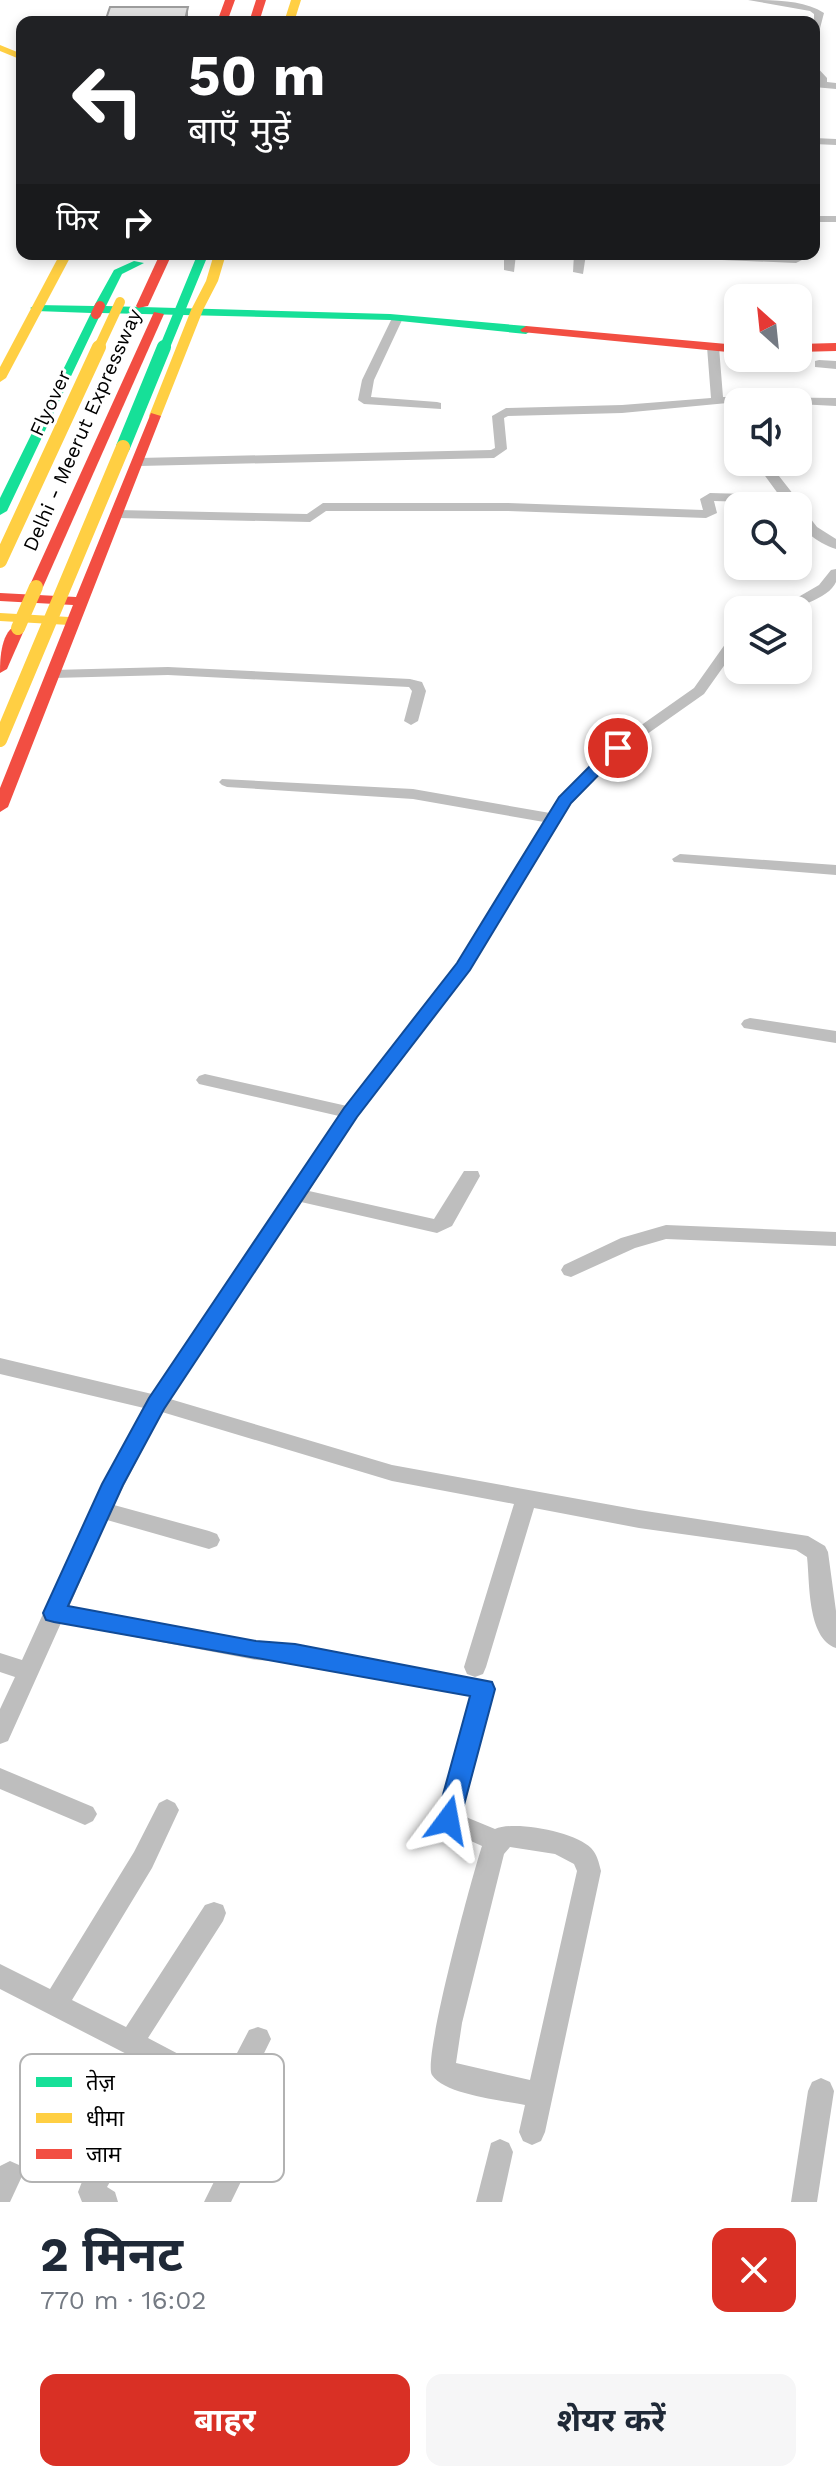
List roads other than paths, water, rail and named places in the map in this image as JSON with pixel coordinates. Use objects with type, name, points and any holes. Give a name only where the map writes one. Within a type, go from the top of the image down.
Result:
[{"type":"main road","points":[[0,378],[9,343],[36,308],[63,260]]},
{"type":"main road","points":[[0,511],[118,272],[137,260]]},
{"type":"main road","name":"Flyover","points":[[0,561],[139,260]]},
{"type":"main road","name":"Delhi - Meerut Expressway","points":[[9,626],[36,587],[150,310],[164,260]]},
{"type":"main road","name":"Delhi - Meerut Expressway","points":[[32,551],[150,310],[181,260]]},
{"type":"main road","points":[[0,740],[200,260]]},
{"type":"main road","points":[[0,807],[218,260]]},
{"type":"main road","points":[[36,308],[197,310],[397,318],[724,348]]},
{"type":"main road","points":[[812,348],[836,347]]},
{"type":"main road","points":[[12,586],[82,602]]},
{"type":"main road","name":"Delhi - Meerut Expressway","points":[[0,669],[9,626],[12,586]]},
{"type":"main road","points":[[0,617],[75,621]]},
{"type":"street","points":[[753,0],[797,1],[812,6],[818,16]]},
{"type":"street","points":[[510,260],[510,270]]},
{"type":"street","points":[[579,272],[580,260]]},
{"type":"street","points":[[397,318],[374,367],[364,400],[437,406]]},
{"type":"street","points":[[713,347],[717,400]]},
{"type":"street","points":[[819,364],[836,365]]},
{"type":"street","points":[[139,462],[363,460],[494,454],[501,449],[498,416],[501,413],[622,409],[724,401]]},
{"type":"street","points":[[812,402],[836,402]]},
{"type":"street","points":[[772,476],[784,492]]},
{"type":"street","points":[[117,514],[310,518],[323,507],[477,507],[706,514],[710,513],[708,498],[724,499]]},
{"type":"street","points":[[812,530],[836,545]]},
{"type":"street","points":[[809,596],[824,588],[836,573]]},
{"type":"street","points":[[0,1734],[101,1510],[157,1403],[351,1113],[464,966],[554,819],[589,773],[618,748],[699,691],[724,656]]},
{"type":"street","points":[[53,674],[168,671],[410,683],[417,685],[419,691],[411,721]]},
{"type":"street","points":[[227,782],[413,794],[554,819]]},
{"type":"street","points":[[680,859],[836,870]]},
{"type":"street","points":[[750,1024],[836,1037]]},
{"type":"street","points":[[205,1080],[351,1113]]},
{"type":"street","points":[[297,1195],[437,1226],[445,1221],[471,1176]]},
{"type":"street","points":[[571,1270],[628,1243],[666,1232],[836,1239]]},
{"type":"street","points":[[0,1366],[157,1403],[392,1473],[810,1545],[817,1552],[820,1562],[827,1626],[836,1639]]},
{"type":"street","points":[[475,1667],[526,1498]]},
{"type":"street","points":[[101,1510],[209,1540]]},
{"type":"street","points":[[54,1613],[256,1651],[295,1653],[484,1689],[448,1820],[497,1841],[513,1836],[565,1846],[579,1852],[587,1860],[589,1871],[532,2132]]},
{"type":"street","points":[[0,1662],[28,1672]]},
{"type":"street","points":[[0,1778],[85,1814]]},
{"type":"street","points":[[55,2004],[143,1860],[167,1810]]},
{"type":"street","points":[[497,1841],[449,2023],[442,2068],[453,2077],[540,2095]]},
{"type":"street","points":[[131,2042],[214,1913]]},
{"type":"street","points":[[0,1976],[154,2054]]},
{"type":"street","points":[[250,2054],[258,2039]]},
{"type":"street","points":[[804,2202],[821,2091]]},
{"type":"street","points":[[489,2202],[500,2152]]},
{"type":"street","points":[[95,2182],[91,2192],[105,2202]]},
{"type":"street","points":[[217,2202],[227,2182]]}]
